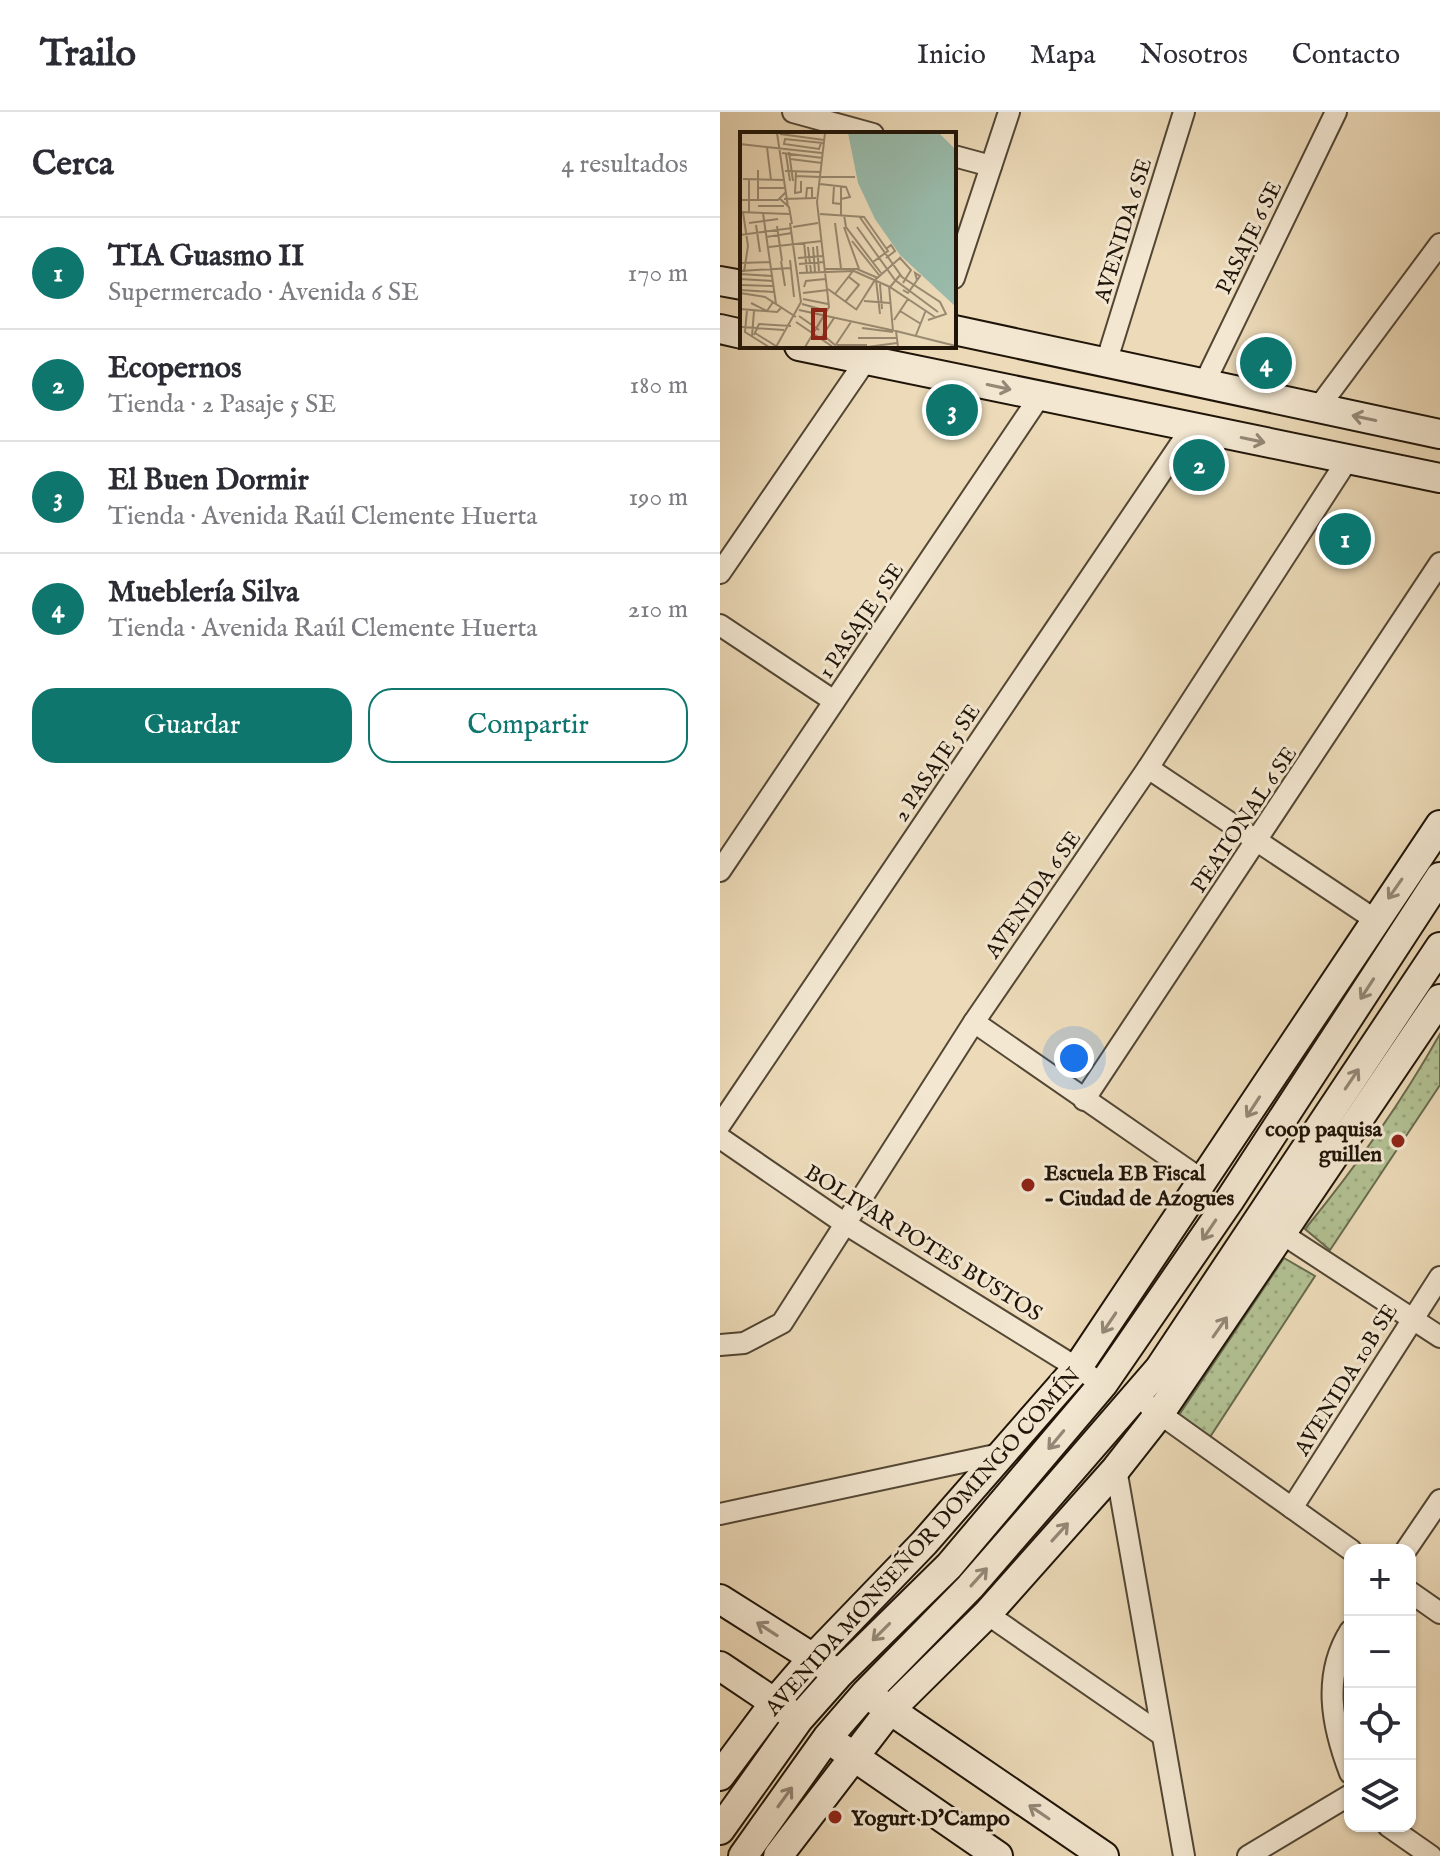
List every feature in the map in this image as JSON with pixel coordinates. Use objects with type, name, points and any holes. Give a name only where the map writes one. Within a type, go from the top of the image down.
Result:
[{"type":"main road","points":[[720,281],[740,285]]},
{"type":"main road","points":[[720,329],[740,334]]},
{"type":"main road","points":[[956,330],[1440,434]]},
{"type":"main road","points":[[809,348],[1440,478]]},
{"type":"main road","name":"AVENIDA MONSEÑOR DOMINGO COMÍN","points":[[720,1776],[775,1702],[813,1658],[924,1543],[1078,1367],[1205,1182],[1374,919],[1440,825]]},
{"type":"main road","name":"AVENIDA MONSEÑOR DOMINGO COMÍN","points":[[720,1830],[799,1719],[839,1674],[949,1566],[1103,1384],[1229,1201],[1440,877]]},
{"type":"main road","points":[[778,1856],[852,1755],[890,1710],[987,1614],[1116,1469],[1149,1405],[1440,947]]},
{"type":"main road","points":[[743,1856],[827,1738],[866,1693],[1149,1405],[1284,1235],[1440,999]]},
{"type":"main road","points":[[720,1599],[839,1674],[1104,1856]]},
{"type":"main road","points":[[720,1666],[998,1856]]},
{"type":"street","points":[[956,272],[1009,112]]},
{"type":"street","name":"AVENIDA 6 SE","points":[[1106,363],[1184,112]]},
{"type":"street","name":"PASAJE 6 SE","points":[[1204,384],[1336,112]]},
{"type":"street","points":[[797,118],[864,132]]},
{"type":"street","points":[[956,157],[991,166]]},
{"type":"street","points":[[1318,408],[1439,248]]},
{"type":"street","points":[[720,573],[866,360]]},
{"type":"street","name":"1 PASAJE 5 SE","points":[[720,871],[1040,396]]},
{"type":"street","name":"2 PASAJE 5 SE","points":[[720,1125],[1192,427]]},
{"type":"street","name":"AVENIDA 6 SE","points":[[720,1345],[744,1343],[782,1323],[974,1022],[1148,768],[1348,459]]},
{"type":"street","name":"PEATONAL 6 SE","points":[[1084,1100],[1440,563]]},
{"type":"street","points":[[720,625],[834,701]]},
{"type":"street","points":[[1148,768],[1374,919]]},
{"type":"street","points":[[974,1022],[1205,1182]]},
{"type":"street","name":"BOLIVAR POTES BUSTOS","points":[[720,1138],[844,1223],[1103,1384]]},
{"type":"street","points":[[1284,1235],[1440,1337]]},
{"type":"street","name":"AVENIDA 10B SE","points":[[1292,1508],[1440,1277]]},
{"type":"street","points":[[1149,1405],[1344,1545]]},
{"type":"street","points":[[720,1514],[1000,1454]]},
{"type":"street","points":[[1116,1469],[1184,1856]]},
{"type":"street","points":[[1410,1544],[1440,1500]]},
{"type":"street","points":[[1416,1596],[1440,1613]]},
{"type":"street","points":[[987,1614],[1162,1735]]},
{"type":"street","points":[[1344,1644],[1332,1672],[1335,1724],[1346,1760]]},
{"type":"street","points":[[1248,1856],[1344,1799]]},
{"type":"street","points":[[1397,1832],[1431,1856]]},
{"type":"green space","points":[[1440,1034],[1440,1085],[1330,1250],[1305,1229],[1377,1134]]},
{"type":"green space","points":[[1284,1258],[1315,1276],[1210,1437],[1179,1415]]},
{"type":"place","name":"Mueblería Silva","points":[[1266,363]]},
{"type":"place","name":"El Buen Dormir","points":[[952,410]]},
{"type":"place","name":"Ecopernos","points":[[1199,465]]},
{"type":"place","name":"TIA Guasmo II","points":[[1345,539]]},
{"type":"place","name":"coop paquisa guillen","points":[[1398,1141]]},
{"type":"place","name":"Escuela EB Fiscal - Ciudad de Azogues","points":[[1028,1185]]},
{"type":"place","name":"Yogurt D'Campo","points":[[835,1817]]}]
